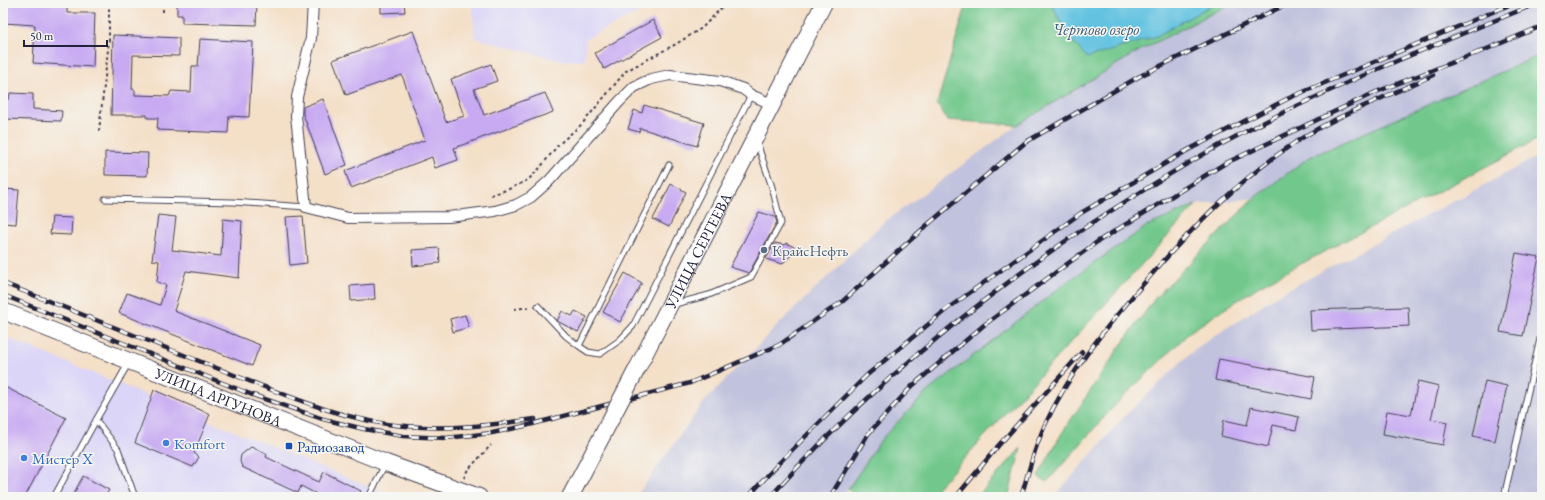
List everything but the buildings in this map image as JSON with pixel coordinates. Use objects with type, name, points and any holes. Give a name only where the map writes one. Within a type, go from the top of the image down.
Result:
[{"type":"main road","name":"УЛИЦА СЕРГЕЕВА","points":[[570,497],[670,306],[824,3]]},
{"type":"main road","name":"УЛИЦА АРГУНОВА","points":[[3,311],[386,463],[479,497]]},
{"type":"street","points":[[313,3],[311,38],[297,97],[296,116],[306,207],[348,218],[449,217],[495,211],[516,205],[531,196],[549,181],[634,87],[651,79],[670,75],[720,81],[743,88],[750,95],[772,104]]},
{"type":"lane","points":[[538,306],[566,336],[588,352],[600,354],[620,340],[633,326],[750,95]]},
{"type":"lane","points":[[670,306],[709,295],[751,277],[781,224],[772,187],[756,138]]},
{"type":"lane","points":[[579,346],[669,165]]},
{"type":"lane","points":[[105,199],[233,202],[306,207]]},
{"type":"lane","points":[[1504,497],[1542,330]]},
{"type":"lane","points":[[54,497],[130,361]]},
{"type":"lane","points":[[96,420],[118,448],[135,497]]},
{"type":"lane","points":[[369,497],[386,463]]},
{"type":"path","points":[[99,131],[110,41],[109,3]]},
{"type":"path","points":[[163,3],[163,12]]},
{"type":"path","points":[[514,309],[538,306]]},
{"type":"path","points":[[463,481],[467,471],[491,445]]},
{"type":"shaded area","points":[[472,3],[657,3],[586,39],[585,61],[559,60],[475,38]]},
{"type":"shaded area","points":[[1232,3],[1542,3],[1542,54],[1308,158],[1254,198],[1196,205],[1147,226],[1067,282],[928,391],[883,437],[842,497],[636,497],[704,402],[782,321],[883,223],[1017,125],[1139,51]]},
{"type":"shaded area","points":[[1542,154],[1542,497],[1054,497],[1125,416],[1195,349],[1274,297]]},
{"type":"shaded area","points":[[3,336],[394,497],[3,497]]},
{"type":"green space","points":[[968,3],[1051,3],[1067,34],[1124,46],[1157,36],[1215,3],[1232,3],[1139,51],[1017,125],[947,120],[937,104]]},
{"type":"green space","points":[[1542,54],[1542,137],[1261,285],[1191,331],[1115,405],[1047,482],[1038,476],[1062,433],[1119,348],[1156,297],[1254,198],[1308,158]]},
{"type":"green space","points":[[1196,205],[929,497],[856,497],[848,489],[883,437],[928,391],[1067,282],[1147,226]]},
{"type":"green space","points":[[1021,448],[1008,497],[977,497]]},
{"type":"water","name":"Чертово озеро","points":[[1051,3],[1215,3],[1157,36],[1087,58],[1067,34]]},
{"type":"railway","points":[[3,295],[250,394],[323,419],[364,429],[403,436],[446,438],[492,433],[525,426],[690,383],[779,345],[843,301],[926,226],[1026,142],[1140,76],[1289,3]]},
{"type":"railway","points":[[748,497],[778,464],[867,375],[947,309],[1081,213],[1188,150],[1289,98],[1514,3]]},
{"type":"railway","points":[[770,497],[842,422],[920,352],[1001,287],[1086,227],[1123,203],[1179,168],[1218,146],[1311,99],[1348,82],[1538,3]]},
{"type":"railway","points":[[1475,54],[1542,26]]},
{"type":"railway","points":[[830,497],[868,434],[911,387],[984,325],[1097,242],[1224,164],[1376,92],[1479,52]]},
{"type":"railway","points":[[1021,497],[1040,435],[1065,387],[1102,333],[1130,299],[1196,226],[1231,192],[1290,146],[1341,117],[1433,75]]},
{"type":"railway","points":[[3,283],[287,396],[335,412],[383,423],[422,427],[487,425],[535,419]]},
{"type":"railway","points":[[956,497],[998,446],[1082,352]]},
{"type":"place","name":"КрайсНефть","points":[[764,250]]},
{"type":"place","name":"Komfort","points":[[166,443]]},
{"type":"place","name":"Радиозавод","points":[[289,446]]},
{"type":"place","name":"Мистер Х","points":[[24,458]]}]
